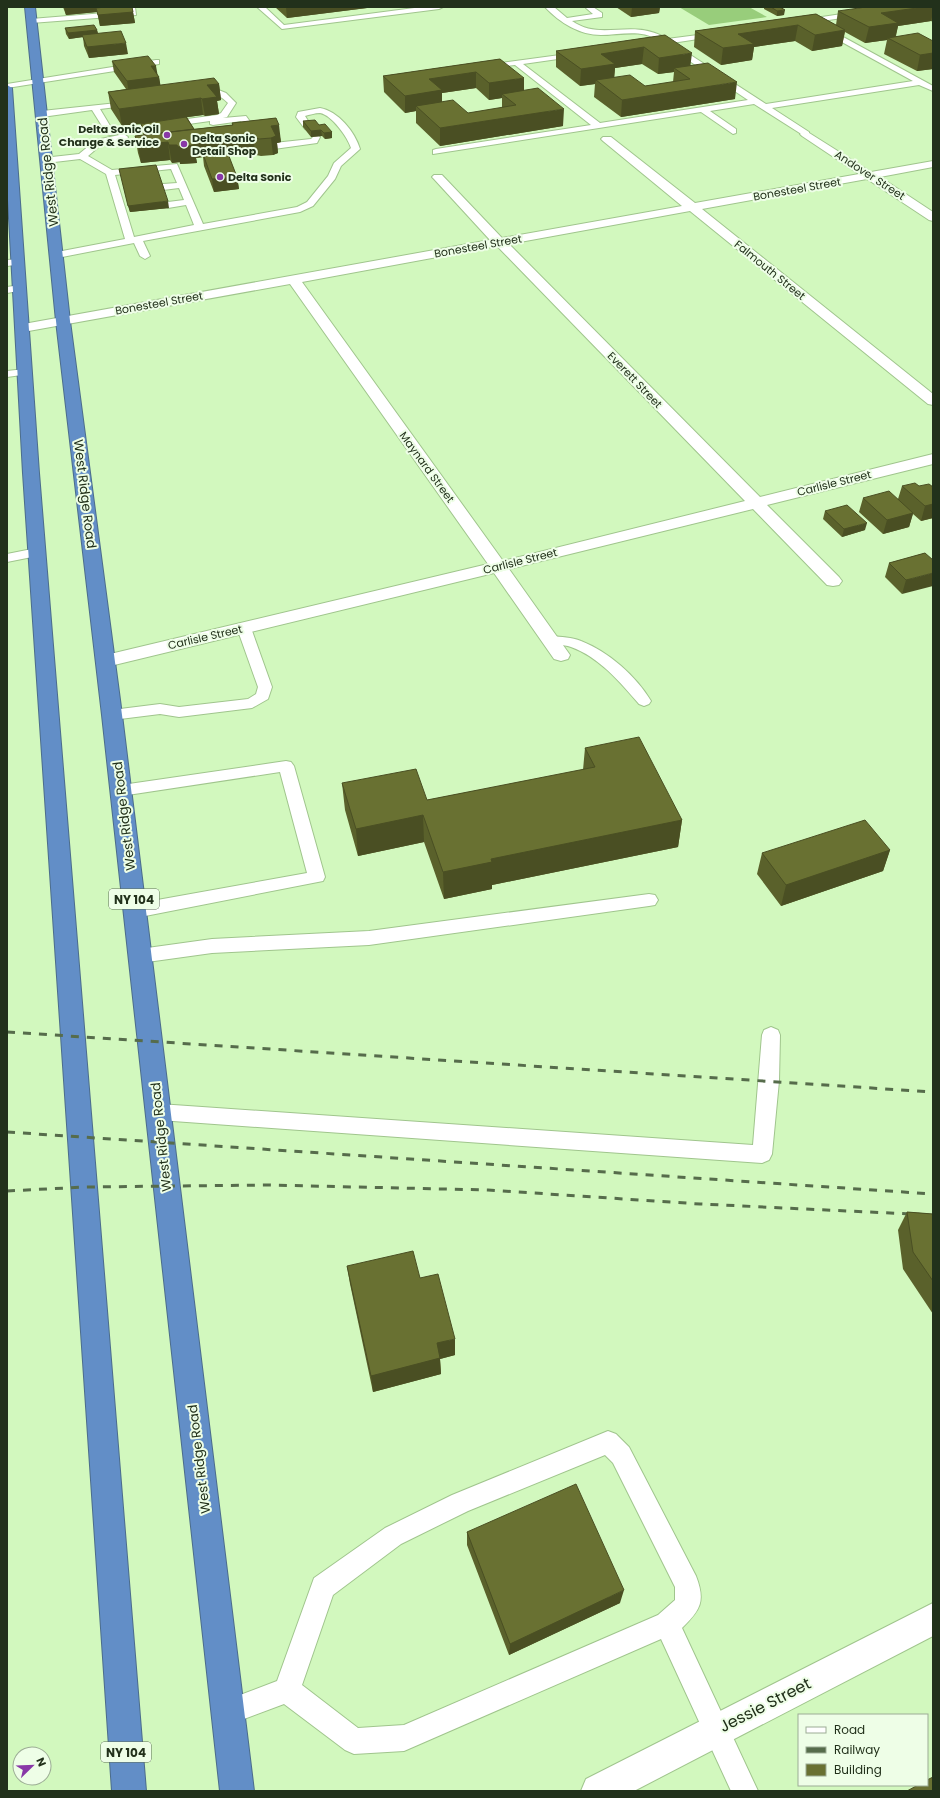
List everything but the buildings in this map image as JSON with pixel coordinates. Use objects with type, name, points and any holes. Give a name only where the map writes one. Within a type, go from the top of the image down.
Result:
[{"type":"highway","name":"West Ridge Road","points":[[30,14],[42,114],[63,321],[106,661],[237,1791]]},
{"type":"highway","name":"NY 104","points":[[7,87],[14,289],[23,328],[16,373],[37,552],[129,1791]]},
{"type":"street","name":"Andover Street","points":[[806,134],[933,217]]},
{"type":"street","name":"Falmouth Street","points":[[607,139],[933,402]]},
{"type":"street","name":"Bonesteel Street","points":[[23,328],[933,164]]},
{"type":"street","name":"Everett Street","points":[[438,176],[500,242],[834,581]]},
{"type":"street","name":"Maynard Street","points":[[293,279],[561,655]]},
{"type":"street","name":"Carlisle Street","points":[[106,661],[498,567],[933,459]]},
{"type":"street","name":"Jessie Street","points":[[610,1788],[717,1729],[933,1619]]},
{"type":"lane","points":[[30,14],[133,13],[131,7]]},
{"type":"lane","points":[[261,7],[282,27],[439,7]]},
{"type":"lane","points":[[549,7],[584,31],[598,32],[641,30],[651,33],[806,134]]},
{"type":"lane","points":[[792,23],[902,7]]},
{"type":"lane","points":[[567,20],[602,17],[590,8]]},
{"type":"lane","points":[[810,20],[933,89]]},
{"type":"lane","points":[[642,45],[725,33]]},
{"type":"lane","points":[[479,68],[587,53]]},
{"type":"lane","points":[[7,87],[38,80],[156,62]]},
{"type":"lane","points":[[517,63],[595,127],[607,139]]},
{"type":"lane","points":[[764,107],[933,81]]},
{"type":"lane","points":[[95,108],[110,132],[218,117],[224,115],[232,103],[222,92],[217,91],[186,95]]},
{"type":"lane","points":[[436,152],[756,101]]},
{"type":"lane","points":[[42,114],[141,102]]},
{"type":"lane","points":[[702,110],[733,131]]},
{"type":"lane","points":[[57,255],[200,227],[300,210],[310,204],[332,177],[337,165],[356,149],[355,141],[329,113],[322,111],[301,114],[300,117],[308,127]]},
{"type":"lane","points":[[46,160],[82,156],[99,142],[140,133],[243,118],[250,127]]},
{"type":"lane","points":[[210,128],[250,127]]},
{"type":"lane","points":[[236,130],[250,127]]},
{"type":"lane","points":[[274,146],[314,141],[316,137]]},
{"type":"lane","points":[[82,156],[110,173],[118,183],[134,240],[145,256]]},
{"type":"lane","points":[[94,163],[109,162]]},
{"type":"lane","points":[[110,173],[174,166],[200,227]]},
{"type":"lane","points":[[166,177],[184,189]]},
{"type":"lane","points":[[184,189],[165,196],[184,189]]},
{"type":"lane","points":[[7,558],[37,552]]},
{"type":"lane","points":[[112,715],[160,708],[179,712],[252,703],[263,696],[264,687],[244,628]]},
{"type":"lane","points":[[551,640],[575,643],[592,653],[622,674],[644,701]]},
{"type":"lane","points":[[121,790],[286,766],[316,877],[135,911]]},
{"type":"lane","points":[[140,956],[212,946],[369,938],[649,900]]},
{"type":"lane","points":[[158,1112],[762,1154],[769,1082],[771,1035]]},
{"type":"lane","points":[[608,1442],[621,1455],[687,1585],[688,1605],[667,1624],[404,1738],[354,1741],[287,1690],[323,1587],[393,1536],[460,1504],[608,1442]]},
{"type":"lane","points":[[667,1624],[745,1791]]},
{"type":"lane","points":[[228,1712],[287,1690]]},
{"type":"green space","points":[[679,7],[749,7],[767,17],[709,25]]},
{"type":"railway","points":[[7,1032],[933,1092]]},
{"type":"railway","points":[[7,1132],[933,1194]]},
{"type":"railway","points":[[7,1191],[85,1187],[268,1185],[488,1190],[700,1204],[933,1215]]},
{"type":"place","name":"Delta Sonic Oil Change & Service","points":[[167,135]]},
{"type":"place","name":"Delta Sonic Detail Shop","points":[[184,144]]},
{"type":"place","name":"Delta Sonic","points":[[220,177]]}]
